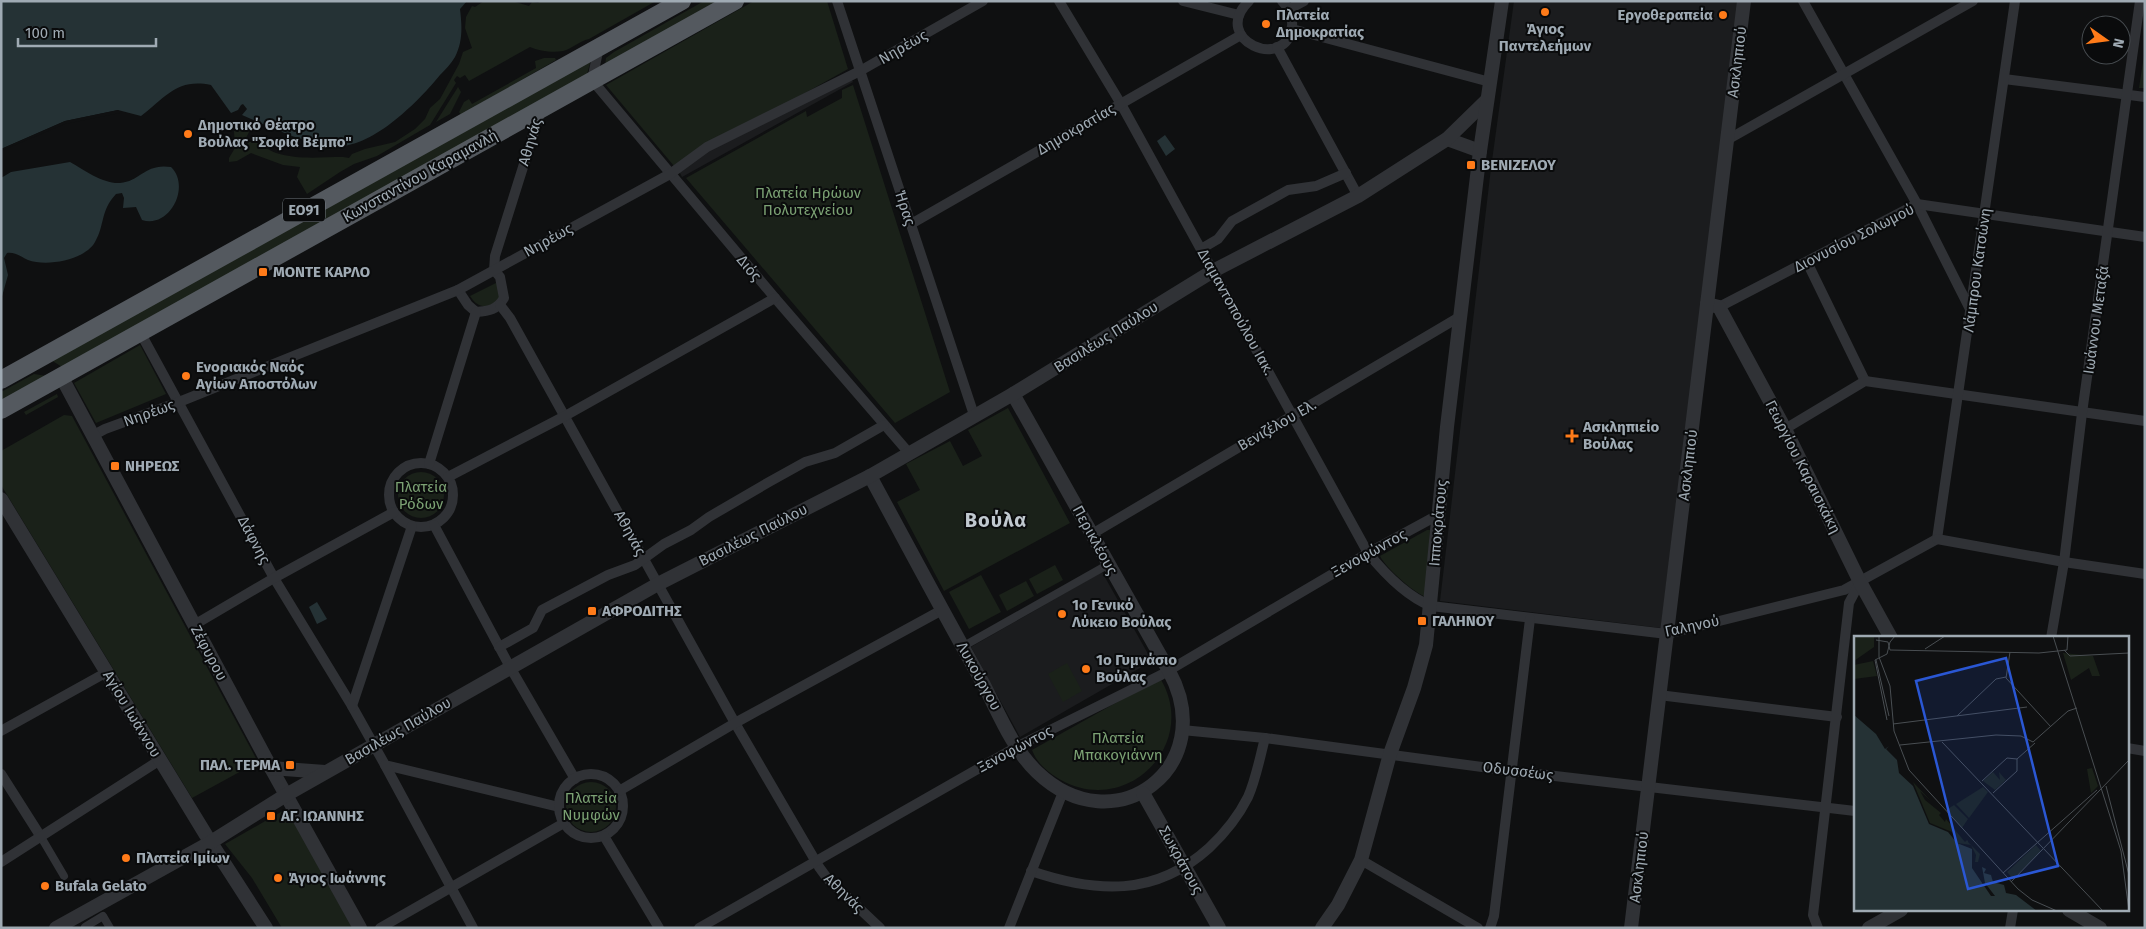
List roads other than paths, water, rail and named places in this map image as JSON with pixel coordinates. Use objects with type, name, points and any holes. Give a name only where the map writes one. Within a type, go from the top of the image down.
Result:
[{"type":"highway","name":"Κωνσταντίνου Καραμανλή","points":[[1,380],[682,1]]},
{"type":"highway","name":"Κωνσταντίνου Καραμανλή","points":[[1,410],[735,1]]},
{"type":"highway","points":[[29,365],[44,367],[61,376]]},
{"type":"street","name":"Ήρας","points":[[837,1],[974,415]]},
{"type":"street","name":"Νηρέως","points":[[92,436],[104,429],[179,402],[458,290],[670,174],[707,148],[860,71],[982,1]]},
{"type":"street","name":"Διαμαντοπούλου Ιακ.","points":[[1059,1],[1121,104],[1212,271],[1294,415],[1368,553],[1384,572],[1420,601],[1431,606]]},
{"type":"street","points":[[1183,1],[1239,15]]},
{"type":"street","points":[[1249,1],[1239,15],[1241,35],[1253,47],[1269,50],[1283,43],[1292,29],[1292,16],[1285,5],[1304,1]]},
{"type":"street","points":[[1487,100],[1502,1]]},
{"type":"street","name":"Ασκληπιού","points":[[1631,928],[1667,634],[1713,306],[1728,140],[1744,1]]},
{"type":"street","points":[[1802,1],[1917,204],[1971,311]]},
{"type":"street","points":[[1728,140],[1973,1]]},
{"type":"street","name":"Λάμπρου Κατσώνη","points":[[1937,538],[2015,1]]},
{"type":"street","name":"Ιωάννου Μεταξά","points":[[2051,636],[2064,562],[2082,413],[2109,232],[2140,1]]},
{"type":"street","points":[[1292,29],[1490,82]]},
{"type":"street","name":"Δημοκρατίας","points":[[911,224],[1241,35]]},
{"type":"street","points":[[592,80],[600,47]]},
{"type":"street","points":[[1276,47],[1358,196]]},
{"type":"street","name":"Διός","points":[[592,80],[774,298],[909,453]]},
{"type":"street","points":[[2004,80],[2145,97]]},
{"type":"street","name":"Βασιλέως Παύλου","points":[[56,928],[211,842],[286,794],[658,584],[870,476],[1013,394],[1212,271],[1358,196],[1446,138],[1487,100]]},
{"type":"street","name":"Ιπποκράτους","points":[[1322,928],[1338,905],[1361,860],[1390,754],[1419,671],[1426,645],[1438,515],[1487,100]]},
{"type":"street","name":"Αθηνάς","points":[[494,270],[495,256],[541,109]]},
{"type":"street","points":[[1446,138],[1480,151]]},
{"type":"street","points":[[1201,249],[1218,239],[1232,221],[1288,190],[1316,186],[1346,173]]},
{"type":"street","name":"Διονυσίου Σολωμού","points":[[1713,306],[1807,262],[1917,204],[2145,237]]},
{"type":"street","points":[[1807,262],[1865,381]]},
{"type":"street","points":[[458,290],[468,305],[476,312],[488,312],[500,305],[504,298],[500,277],[494,270]]},
{"type":"street","points":[[448,477],[565,416],[774,298]]},
{"type":"street","name":"Αθηνάς","points":[[500,305],[510,318],[735,723],[816,862],[827,878],[880,928]]},
{"type":"street","name":"Γεωργίου Καραισκάκη","points":[[1713,306],[1784,429],[1860,582],[1890,636]]},
{"type":"street","points":[[429,464],[476,312]]},
{"type":"street","name":"Βενιζέλου Ελ.","points":[[1092,534],[1461,316]]},
{"type":"street","name":"Δάφνης","points":[[140,332],[274,578],[352,706],[385,765]]},
{"type":"street","name":"Ζέφυρου","points":[[61,376],[271,768],[360,928]]},
{"type":"street","points":[[1784,429],[1865,381],[2145,421]]},
{"type":"street","name":"Περικλέους","points":[[1013,394],[1168,671],[1180,698],[1182,730],[1172,761],[1157,782],[1143,793]]},
{"type":"street","points":[[499,647],[533,628],[542,610],[608,575],[627,569],[645,559],[664,544],[691,530],[709,517],[769,482],[806,462],[835,453],[884,425]]},
{"type":"street","points":[[429,464],[439,468],[448,477],[453,497],[451,508],[434,525],[412,526],[402,521],[394,512],[389,493],[396,476],[411,465],[429,464]]},
{"type":"street","name":"Λυκούργου","points":[[870,476],[962,647],[1018,746],[1036,771],[1062,792],[1086,799],[1105,800],[1134,797],[1143,793]]},
{"type":"street","name":"Αγίου Ιωάννου","points":[[1,499],[160,760],[266,928]]},
{"type":"street","points":[[194,625],[274,578],[394,512]]},
{"type":"street","name":"Ξενοφώντος","points":[[699,928],[1018,746],[1168,671],[1368,553],[1438,515]]},
{"type":"street","points":[[434,525],[510,667],[575,779]]},
{"type":"street","points":[[352,706],[412,526]]},
{"type":"street","points":[[1937,538],[2064,562],[2145,574]]},
{"type":"street","name":"Γαληνού","points":[[1431,606],[1667,634],[1844,590],[1937,538]]},
{"type":"street","points":[[962,647],[1109,564]]},
{"type":"street","points":[[1818,928],[1813,915],[1849,603],[1860,582]]},
{"type":"street","points":[[619,791],[735,723],[942,610]]},
{"type":"street","points":[[1490,928],[1494,916],[1530,619]]},
{"type":"street","points":[[1,730],[107,672]]},
{"type":"street","points":[[1659,695],[1837,717]]},
{"type":"street","name":"Οδυσσέως","points":[[1182,730],[1265,738],[1512,771],[1826,806],[1854,811]]},
{"type":"street","points":[[1031,871],[1072,883],[1126,886],[1153,882],[1185,867],[1213,844],[1233,822],[1249,796],[1265,738]]},
{"type":"street","points":[[2128,748],[2145,751]]},
{"type":"street","points":[[1,862],[160,760]]},
{"type":"street","points":[[385,765],[559,807]]},
{"type":"street","points":[[385,765],[449,887],[473,928]]},
{"type":"street","points":[[271,768],[326,772]]},
{"type":"street","points":[[1,774],[64,876]]},
{"type":"street","points":[[594,774],[612,782],[619,791],[623,810],[620,820],[615,828],[604,836],[582,837],[571,832],[564,823],[559,807],[563,791],[575,779],[594,774]]},
{"type":"street","points":[[1009,928],[1062,792]]},
{"type":"street","name":"Σωκράτους","points":[[1143,793],[1219,928]]},
{"type":"street","points":[[380,928],[564,823]]},
{"type":"street","points":[[604,836],[659,928]]},
{"type":"street","points":[[1361,860],[1478,928]]},
{"type":"street","points":[[85,912],[86,927],[104,916],[110,928]]},
{"type":"street","points":[[1869,928],[1897,912]]},
{"type":"street","points":[[2010,928],[2013,912]]},
{"type":"street","points":[[2073,912],[2100,928]]},
{"type":"place","name":"Άγιος Παντελεήμων","points":[[1545,12]]},
{"type":"place","name":"Εργοθεραπεία","points":[[1723,15]]},
{"type":"place","name":"Πλατεία Δημοκρατίας","points":[[1266,24]]},
{"type":"place","name":"Δημοτικό Θέατρο Βούλας \"Σοφία Βέμπο\"","points":[[188,134]]},
{"type":"place","name":"ΒΕΝΙΖΕΛΟΥ","points":[[1471,165]]},
{"type":"place","name":"ΜΟΝΤΕ ΚΑΡΛΟ","points":[[263,272]]},
{"type":"place","name":"Ενοριακός Ναός Αγίων Αποστόλων","points":[[186,376]]},
{"type":"place","name":"Ασκληπιείο Βούλας","points":[[1572,436]]},
{"type":"place","name":"ΝΗΡΕΩΣ","points":[[115,466]]},
{"type":"place","name":"ΑΦΡΟΔΙΤΗΣ","points":[[592,611]]},
{"type":"place","name":"1ο Γενικό Λύκειο Βούλας","points":[[1062,614]]},
{"type":"place","name":"ΓΑΛΗΝΟΥ","points":[[1422,621]]},
{"type":"place","name":"1ο Γυμνάσιο Βούλας","points":[[1086,669]]},
{"type":"place","name":"ΠΑΛ. ΤΕΡΜΑ","points":[[290,765]]},
{"type":"place","name":"ΑΓ. ΙΩΑΝΝΗΣ","points":[[271,816]]},
{"type":"place","name":"Πλατεία Ιμίων","points":[[126,858]]},
{"type":"place","name":"Άγιος Ιωάννης","points":[[278,878]]},
{"type":"place","name":"Bufala Gelato","points":[[45,886]]},
{"type":"district","name":"Βούλα","points":[[996,520]]},
{"type":"park label","name":"Πλατεία Ηρώων Πολυτεχνείου","points":[[808,202]]},
{"type":"park label","name":"Πλατεία Ρόδων","points":[[421,496]]},
{"type":"park label","name":"Πλατεία Μπακογιάννη","points":[[1118,746]]},
{"type":"park label","name":"Πλατεία Νυμφών","points":[[591,806]]}]
